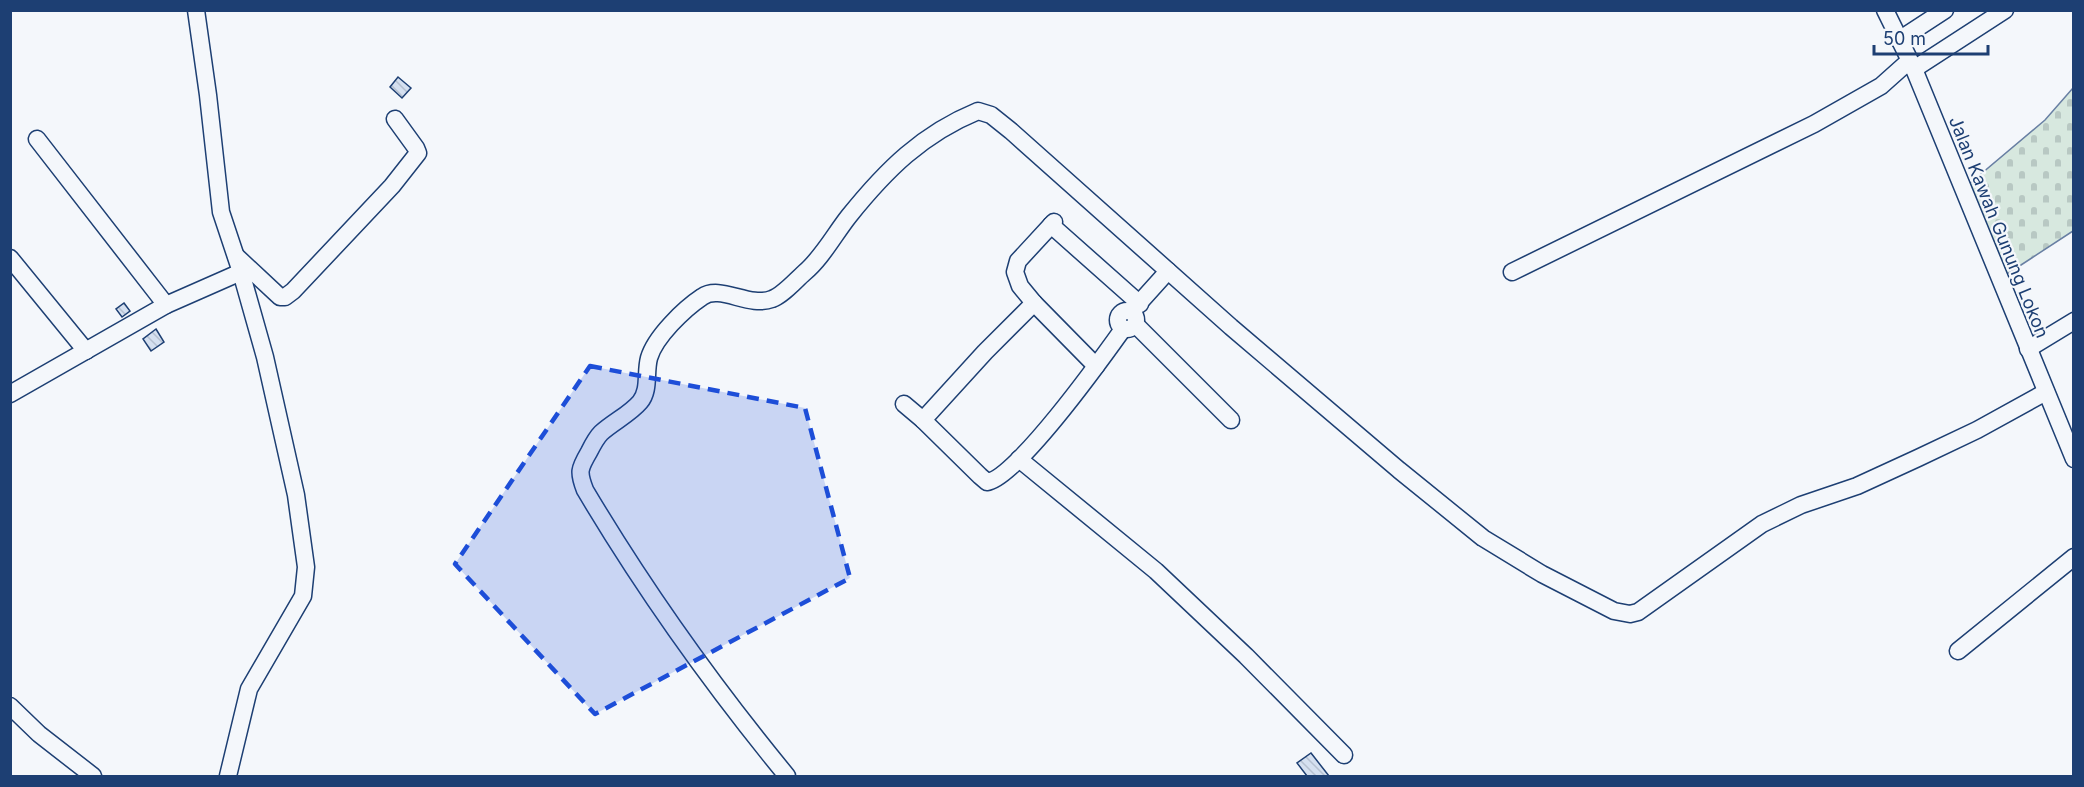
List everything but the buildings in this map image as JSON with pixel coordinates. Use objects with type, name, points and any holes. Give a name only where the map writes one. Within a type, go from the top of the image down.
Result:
[{"type":"street","points":[[196,10],[221,212],[265,357],[296,495],[305,577],[303,596],[249,689],[228,777]]},
{"type":"street","name":"Jalan Kawah Gunung Lokon","points":[[1885,10],[1912,65],[2073,459]]},
{"type":"street","points":[[1899,40],[1946,10]]},
{"type":"street","points":[[1512,272],[1825,118],[2005,10]]},
{"type":"street","points":[[787,777],[742,722],[646,589],[585,490],[579,475],[599,435],[641,402],[647,389],[646,370],[649,356],[660,337],[684,312],[703,296],[713,292],[748,301],[772,299],[810,268],[850,215],[903,155],[939,130],[978,111],[991,115],[1011,131],[1168,272],[1399,471],[1483,538],[1542,574],[1622,614],[1638,612],[1649,605],[1762,524],[1801,505],[1857,486],[1918,458],[1977,430],[2046,392]]},
{"type":"street","points":[[238,264],[280,297],[285,297],[293,291],[392,186],[418,153],[395,119]]},
{"type":"street","points":[[37,140],[166,305]]},
{"type":"street","points":[[1096,366],[1034,303],[1020,286],[1015,272],[1018,261],[1053,224],[1133,317],[1231,420]]},
{"type":"street","points":[[10,258],[86,351]]},
{"type":"street","points":[[10,394],[238,264]]},
{"type":"street","points":[[904,404],[987,482],[994,482],[1019,459],[1064,408],[1168,272]]},
{"type":"street","points":[[923,420],[985,352],[1034,303]]},
{"type":"street","points":[[2028,349],[2073,321]]},
{"type":"street","points":[[1019,459],[1156,571],[1246,656],[1344,755]]},
{"type":"street","points":[[1958,651],[2073,557]]},
{"type":"street","points":[[10,706],[39,734],[93,777]]},
{"type":"highlighted area","points":[[590,366],[805,408],[850,578],[595,714],[455,564]]},
{"type":"green space","points":[[2073,88],[2073,231],[1998,280],[1962,190],[2045,120]]}]
